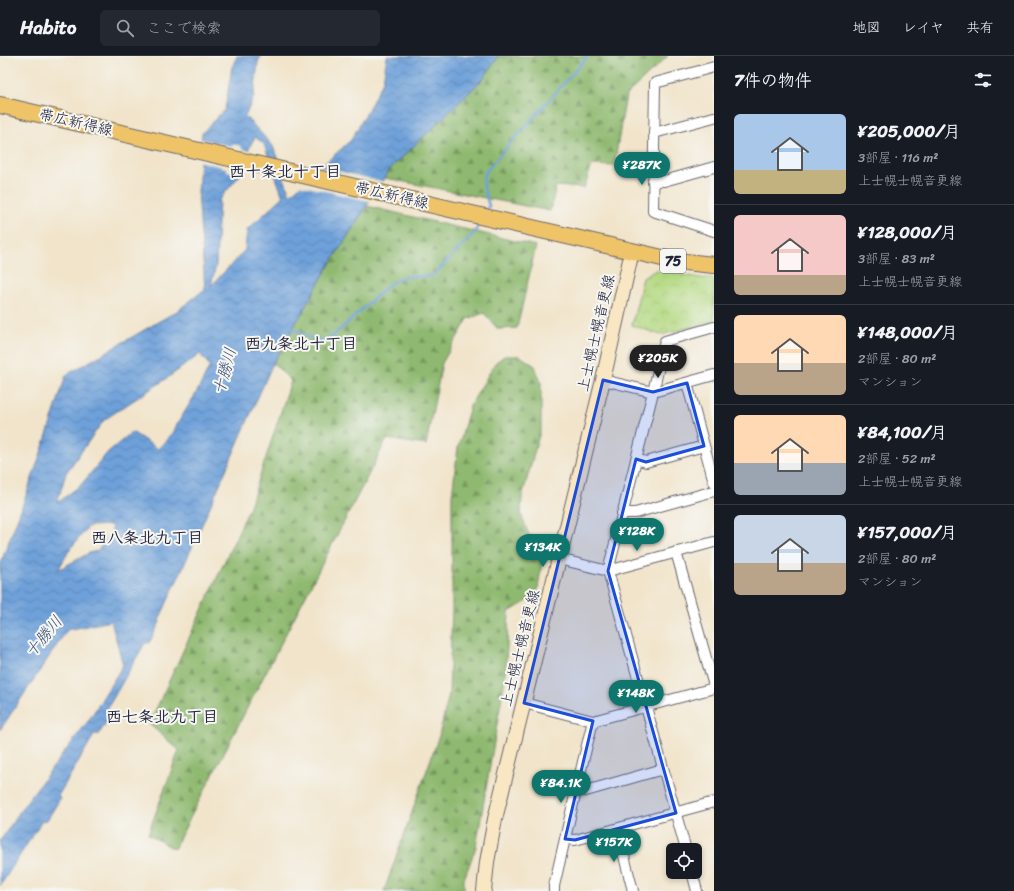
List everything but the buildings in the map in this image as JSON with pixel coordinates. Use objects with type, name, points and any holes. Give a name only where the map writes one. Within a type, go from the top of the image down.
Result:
[{"type":"main road","name":"帯広新得線","points":[[0,105],[675,261],[714,265]]},
{"type":"main road","name":"上士幌士幌音更線","points":[[484,891],[487,862],[495,819],[559,559],[632,250]]},
{"type":"street","points":[[714,67],[656,83],[653,181],[653,211],[714,231]]},
{"type":"street","points":[[654,133],[714,117]]},
{"type":"street","points":[[653,181],[664,181],[714,167]]},
{"type":"street","points":[[684,843],[608,571],[665,340],[714,327]]},
{"type":"street","points":[[602,380],[653,392],[714,375]]},
{"type":"street","points":[[687,383],[714,482]]},
{"type":"street","points":[[636,459],[646,462],[704,446]]},
{"type":"street","points":[[622,513],[635,513],[714,491]]},
{"type":"street","points":[[559,559],[608,571],[714,542]]},
{"type":"street","points":[[524,703],[593,721],[714,687],[676,552]]},
{"type":"street","points":[[554,891],[576,788],[593,721]]},
{"type":"street","points":[[576,788],[586,790],[663,769]]},
{"type":"street","points":[[565,839],[575,840],[714,802]]},
{"type":"street","points":[[617,829],[633,891]]},
{"type":"street","points":[[694,879],[697,891]]},
{"type":"highlighted area","points":[[603,380],[653,392],[687,383],[704,446],[646,462],[636,459],[608,571],[676,813],[575,840],[565,839],[593,721],[524,703]]},
{"type":"green space","points":[[499,56],[668,56],[626,95],[614,166],[592,165],[584,188],[556,186],[550,211],[385,178],[390,169],[482,80]]},
{"type":"green space","points":[[367,206],[536,246],[517,328],[498,329],[484,313],[468,319],[442,363],[426,445],[387,439],[174,849],[148,834],[179,750],[149,724],[249,509],[291,381],[273,363],[328,267]]},
{"type":"green space","points":[[656,270],[714,279],[714,321],[661,335],[632,325],[643,278]]},
{"type":"green space","points":[[504,356],[520,356],[535,366],[541,383],[541,428],[522,497],[521,514],[530,538],[543,555],[537,595],[509,612],[505,678],[476,847],[464,879],[464,891],[384,891],[439,736],[449,694],[452,608],[452,495],[458,448],[470,406],[495,363]]},
{"type":"water","name":"十勝川","points":[[237,56],[261,56],[258,62],[254,96],[245,116],[273,146],[290,195],[351,140],[383,81],[387,56],[499,56],[482,80],[390,169],[328,267],[273,363],[159,620],[160,622],[149,643],[145,643],[107,709],[111,714],[99,734],[94,735],[58,796],[60,799],[47,820],[42,821],[0,886],[0,841],[27,801],[89,720],[123,665],[111,621],[67,630],[0,730],[0,565],[47,435],[66,375],[177,311],[205,289],[198,193],[202,133],[225,109],[232,67]],"holes":[[[255,137],[264,144],[283,197],[247,230],[245,250],[211,286],[216,265],[219,200],[240,175],[250,146]],[[200,354],[210,366],[198,390],[170,436],[158,449],[132,432],[108,452],[81,485],[57,503],[66,473],[104,420],[166,379]],[[112,525],[112,534],[97,551],[89,553],[58,570],[70,549],[89,526]]]},
{"type":"pier","points":[[200,139],[230,146],[233,144],[250,151],[243,172],[237,170],[234,173],[227,171],[226,168],[198,161]]},
{"type":"pier","points":[[319,167],[385,182],[372,202],[299,185]]},
{"type":"waterway","points":[[486,211],[489,206],[484,184],[484,175],[486,171],[588,56]]},
{"type":"waterway","points":[[291,328],[317,340],[322,340],[333,336],[392,282],[405,277],[434,275],[475,232],[480,222]]},
{"type":"district","name":"西十条北十丁目","points":[[285,171]]},
{"type":"district","name":"西九条北十丁目","points":[[301,343]]},
{"type":"district","name":"西八条北九丁目","points":[[147,537]]},
{"type":"district","name":"西七条北九丁目","points":[[162,716]]}]
